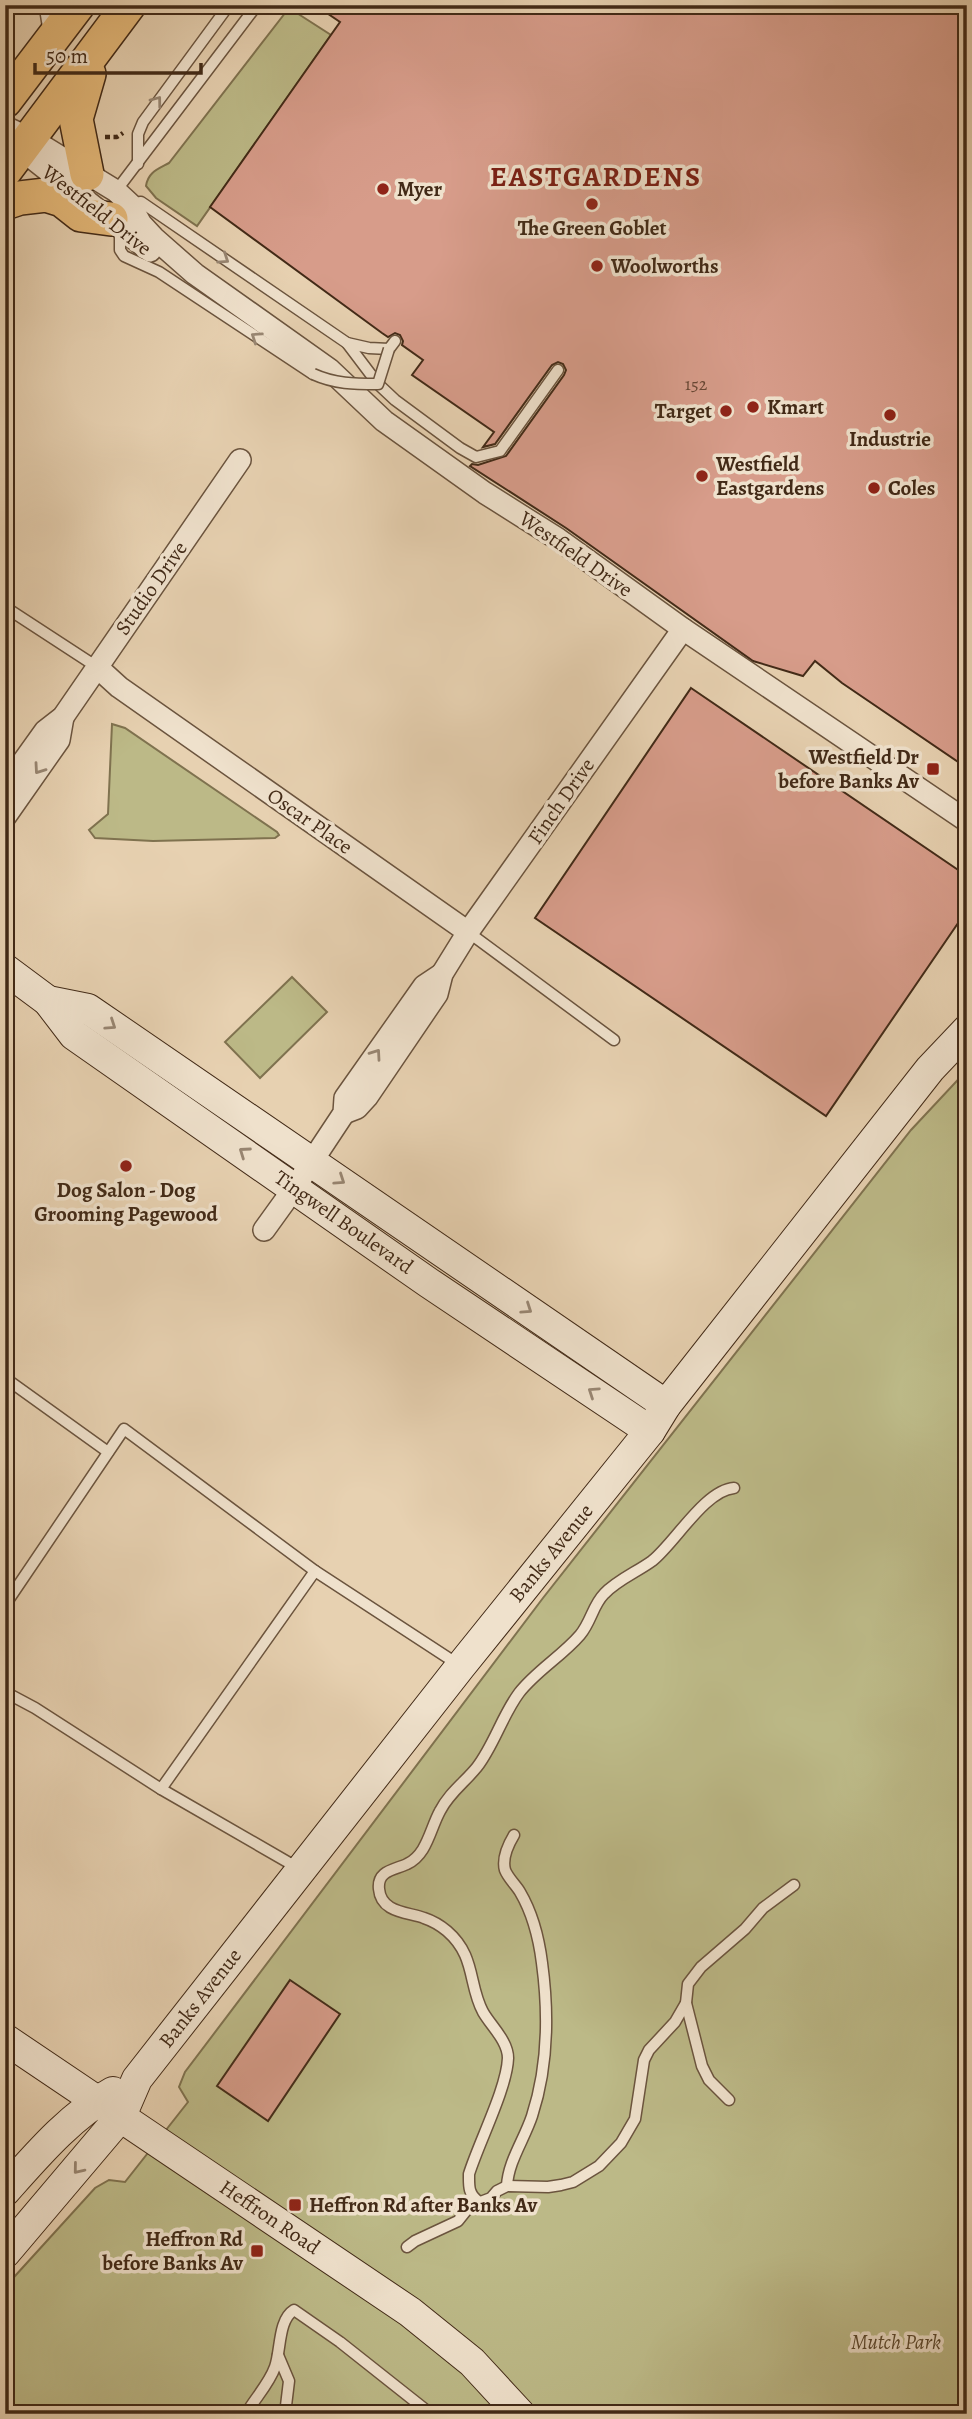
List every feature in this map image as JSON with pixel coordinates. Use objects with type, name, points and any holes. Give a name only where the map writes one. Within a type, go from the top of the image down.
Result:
[{"type":"main road","points":[[5,101],[52,21],[78,5]]},
{"type":"main road","points":[[14,145],[92,58],[129,5]]},
{"type":"main road","points":[[87,174],[76,119],[92,58]]},
{"type":"main road","points":[[5,203],[46,195],[62,200],[81,215],[119,210]]},
{"type":"street","name":"Westfield Drive","points":[[14,145],[87,174],[158,256],[177,268],[195,274],[329,369],[384,421],[485,493],[558,538],[683,629],[967,821]]},
{"type":"street","name":"Westfield Drive","points":[[14,145],[119,210]]},
{"type":"street","name":"Studio Drive","points":[[5,787],[45,731],[63,718],[240,460]]},
{"type":"street","name":"Finch Drive","points":[[264,1230],[345,1113],[357,1108],[367,1097],[437,994],[442,974],[468,932],[683,629]]},
{"type":"street","name":"Oscar Place","points":[[97,667],[119,687],[468,932]]},
{"type":"street","name":"Studio Drive","points":[[5,817],[59,740],[63,718]]},
{"type":"street","name":"Tingwell Boulevard","points":[[5,969],[48,1002],[74,1035],[429,1283],[650,1431]]},
{"type":"street","name":"Tingwell Boulevard","points":[[48,1002],[88,1009],[666,1405]]},
{"type":"street","name":"Banks Avenue","points":[[5,2253],[109,2108],[136,2079],[460,1667],[650,1431],[666,1405],[930,1069],[967,1030]]},
{"type":"street","name":"Heffron Road","points":[[5,2039],[441,2335],[472,2362],[520,2414]]},
{"type":"street","name":"Banks Avenue","points":[[5,2190],[46,2147],[109,2108]]},
{"type":"lane","points":[[138,164],[138,134],[143,122],[229,5]]},
{"type":"lane","points":[[257,5],[138,164],[119,210],[120,250],[124,256],[159,272],[313,374],[346,384],[378,384]]},
{"type":"lane","points":[[119,210],[141,202],[347,343],[378,384],[395,400],[476,457],[500,451],[558,370]]},
{"type":"lane","points":[[347,343],[392,345],[378,384]]},
{"type":"lane","name":"Oscar Place","points":[[5,607],[97,667]]},
{"type":"lane","name":"Oscar Place","points":[[468,932],[614,1040]]},
{"type":"lane","points":[[5,1378],[108,1452]]},
{"type":"lane","points":[[5,1605],[124,1429],[315,1571],[460,1667]]},
{"type":"lane","points":[[478,2201],[473,2198],[469,2188],[469,2174],[503,2081],[508,2058],[506,2050],[482,2011],[466,1955],[459,1944],[445,1929],[433,1922],[397,1912],[388,1906],[381,1899],[379,1882],[387,1871],[407,1864],[420,1854],[440,1811],[453,1791],[478,1766],[521,1690],[583,1632],[604,1594],[652,1561],[710,1500],[722,1491],[734,1488]]},
{"type":"lane","points":[[161,1790],[315,1571]]},
{"type":"lane","points":[[5,1692],[35,1708],[161,1790],[300,1870]]},
{"type":"lane","points":[[507,2186],[508,2176],[541,2086],[545,2046],[545,1994],[539,1942],[524,1901],[505,1872],[506,1852],[514,1835]]},
{"type":"lane","points":[[729,2100],[704,2071],[686,2003],[688,1984],[695,1973],[740,1934],[763,1908],[794,1885]]},
{"type":"lane","points":[[407,2247],[458,2221],[470,2206],[491,2198],[507,2186],[548,2188],[573,2182],[592,2171],[621,2143],[635,2119],[644,2060],[649,2050],[675,2022],[686,2003]]},
{"type":"lane","points":[[246,2414],[269,2380],[278,2355],[283,2327],[289,2313],[294,2310],[341,2342],[431,2414]]},
{"type":"lane","points":[[278,2355],[289,2381],[285,2414]]},
{"type":"green space","points":[[289,8],[331,35],[197,226],[156,198],[146,186],[147,181],[154,172],[169,163]]},
{"type":"green space","points":[[112,724],[125,728],[279,835],[275,838],[153,841],[95,838],[89,830],[108,814]]},
{"type":"green space","points":[[292,977],[327,1012],[260,1078],[225,1042]]},
{"type":"green space","name":"Mutch Park","points":[[967,1070],[967,2414],[5,2414],[5,2287],[95,2188],[109,2180],[125,2182],[188,2102],[179,2087],[185,2072],[543,1598],[911,1130]]},
{"type":"building","name":"Westfield Eastgardens","points":[[315,5],[967,5],[967,768],[842,683],[815,661],[803,676],[753,661],[566,528],[470,466],[506,456],[564,375],[566,370],[563,364],[558,362],[552,365],[495,444],[483,447],[494,432],[412,375],[423,360],[402,345],[400,335],[395,333],[388,337],[382,333],[210,207],[340,22]]},
{"type":"building","points":[[691,688],[967,876],[967,910],[826,1116],[535,918]]},
{"type":"building","points":[[290,1980],[340,2014],[268,2121],[217,2086]]},
{"type":"place","name":"Myer","points":[[383,189]]},
{"type":"place","name":"The Green Goblet","points":[[592,204]]},
{"type":"place","name":"Woolworths","points":[[597,266]]},
{"type":"place","name":"Kmart","points":[[753,407]]},
{"type":"place","name":"Target","points":[[726,411]]},
{"type":"place","name":"Industrie","points":[[890,415]]},
{"type":"place","name":"Westfield Eastgardens","points":[[702,476]]},
{"type":"place","name":"Coles","points":[[874,488]]},
{"type":"place","name":"Westfield Dr before Banks Av","points":[[933,769]]},
{"type":"place","name":"Dog Salon - Dog Grooming Pagewood","points":[[126,1166]]},
{"type":"place","name":"Heffron Rd after Banks Av","points":[[295,2205]]},
{"type":"place","name":"Heffron Rd before Banks Av","points":[[257,2251]]},
{"type":"district","name":"EASTGARDENS","points":[[596,176]]}]
